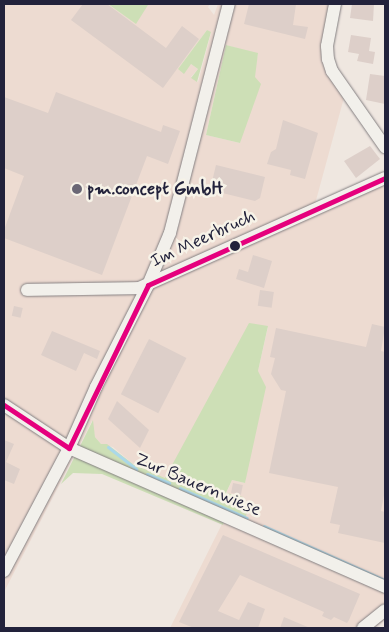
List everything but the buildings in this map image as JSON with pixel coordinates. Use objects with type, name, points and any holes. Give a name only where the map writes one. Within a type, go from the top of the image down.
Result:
[{"type":"street","points":[[4,571],[69,448],[96,387],[148,285],[180,197],[228,4]]},
{"type":"street","points":[[335,4],[327,46],[328,59],[332,71],[385,147]]},
{"type":"street","name":"Im Meerbruch","points":[[27,290],[139,288],[385,178]]},
{"type":"street","name":"Zur Bauernwiese","points":[[4,405],[69,448],[385,586]]},
{"type":"street","points":[[363,628],[385,610]]},
{"type":"shaded area","points":[[4,4],[108,4],[135,23],[148,4],[210,4],[208,7],[214,15],[218,4],[332,4],[323,44],[345,94],[315,204],[385,173],[385,620],[374,628],[170,628],[227,514],[241,502],[226,494],[232,480],[245,483],[258,371],[268,327],[165,478],[133,464],[113,447],[101,444],[95,437],[92,421],[4,592]],"holes":[[[207,30],[211,33],[198,82],[191,77],[198,69],[191,64],[178,69]],[[226,45],[258,54],[240,143],[206,135]]]},
{"type":"green space","points":[[108,4],[148,4],[148,5],[136,24]]},
{"type":"green space","points":[[207,30],[211,32],[197,82],[191,78],[198,69],[191,64],[184,74],[178,69]]},
{"type":"green space","points":[[226,45],[258,53],[255,77],[261,84],[240,143],[206,135]]},
{"type":"green space","points":[[249,323],[268,326],[258,371],[266,387],[245,483],[232,480],[226,493],[243,497],[242,502],[249,504],[245,520],[227,514],[223,525],[102,474],[73,473],[61,484],[93,420],[95,437],[101,444],[107,444],[133,464],[165,478]]},
{"type":"waterway","points":[[108,447],[136,469]]},
{"type":"waterway","points":[[147,474],[169,483]]},
{"type":"waterway","points":[[180,488],[247,518]]},
{"type":"waterway","points":[[264,526],[385,580]]},
{"type":"transit line","points":[[148,285],[385,178]]},
{"type":"transit line","points":[[69,448],[148,285]]},
{"type":"transit line","points":[[4,405],[69,448]]},
{"type":"place","name":"pm.concept GmbH","points":[[77,189]]}]
